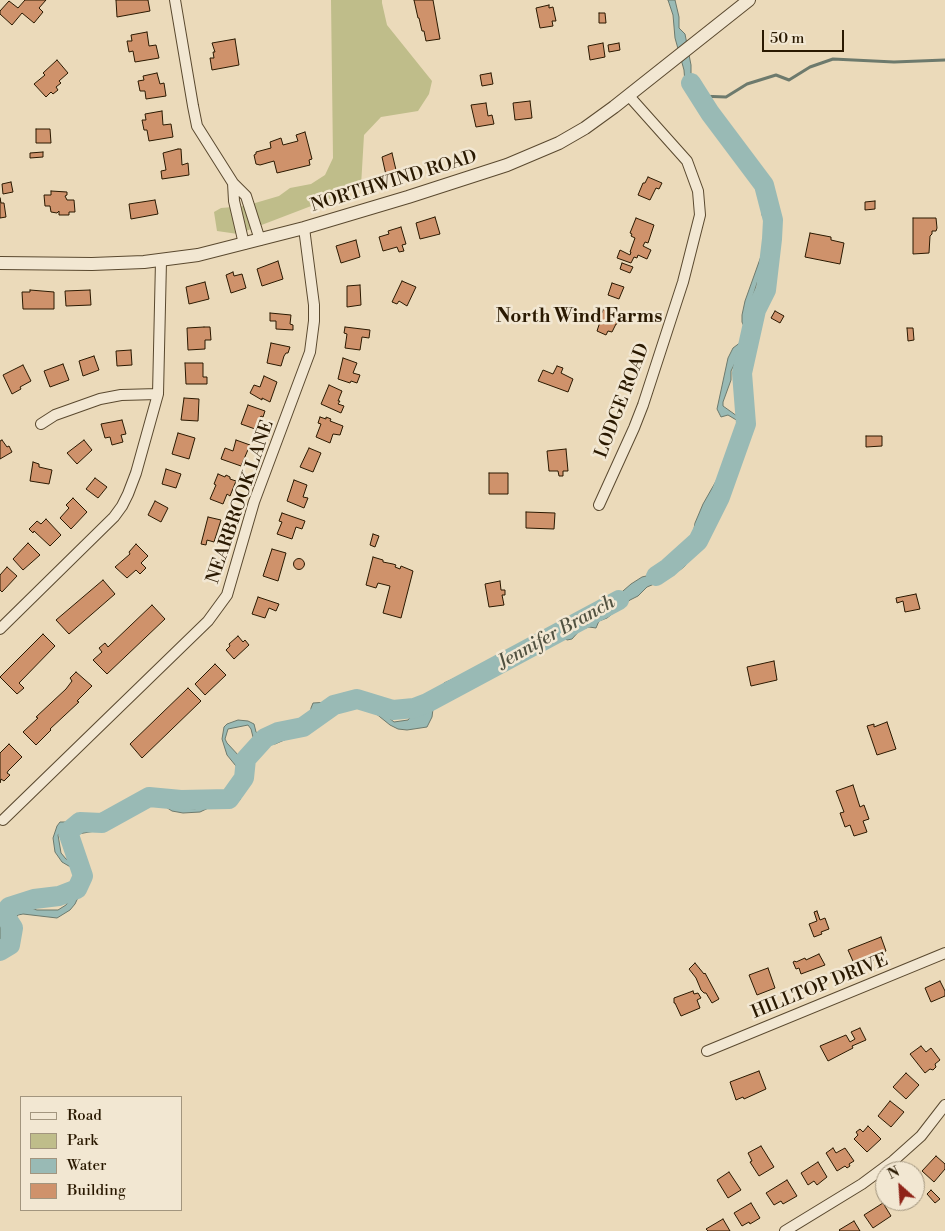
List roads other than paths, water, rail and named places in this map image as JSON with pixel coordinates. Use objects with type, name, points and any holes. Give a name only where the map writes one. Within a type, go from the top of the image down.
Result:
[{"type":"street","points":[[175,0],[197,126],[233,183],[246,196],[260,240]]},
{"type":"street","name":"NORTHWIND ROAD","points":[[0,263],[92,264],[161,261],[198,255],[304,228],[516,162],[574,135],[629,96],[749,0]]},
{"type":"street","name":"LODGE ROAD","points":[[599,505],[640,413],[677,300],[700,215],[698,191],[687,160],[629,96]]},
{"type":"street","points":[[233,183],[234,201],[244,244]]},
{"type":"street","name":"NEARBROOK LANE","points":[[3,820],[208,621],[227,594],[254,502],[310,352],[313,337],[314,305],[304,228]]},
{"type":"street","points":[[0,629],[114,517],[122,506],[136,473],[158,394],[161,261]]},
{"type":"street","points":[[41,424],[55,415],[100,399],[120,395],[158,394]]},
{"type":"street","name":"HILLTOP DRIVE","points":[[707,1051],[945,953]]},
{"type":"street","points":[[785,1231],[855,1189],[893,1161],[922,1136],[945,1105]]},
{"type":"water","name":"Jennifer Branch","points":[[668,0],[675,0],[679,17],[679,28],[685,34],[691,65],[691,76],[694,85],[703,96],[706,109],[731,146],[753,162],[769,186],[772,197],[773,231],[769,254],[751,302],[753,317],[749,340],[731,371],[731,380],[723,402],[723,406],[737,416],[742,425],[744,442],[742,451],[718,484],[715,494],[704,513],[701,536],[685,566],[647,587],[638,596],[607,618],[599,621],[596,628],[589,627],[580,630],[572,639],[567,640],[562,636],[559,637],[549,646],[532,653],[517,664],[491,672],[470,682],[456,683],[443,691],[431,704],[433,709],[432,717],[427,727],[407,730],[398,729],[390,725],[359,700],[345,697],[305,731],[275,744],[260,743],[253,737],[248,725],[228,729],[225,739],[245,766],[240,800],[234,803],[226,801],[219,803],[200,812],[183,813],[172,811],[155,800],[148,798],[95,831],[78,834],[67,827],[63,827],[58,835],[61,853],[66,859],[77,864],[83,875],[83,887],[75,904],[70,910],[57,918],[18,915],[7,929],[5,944],[0,953],[0,904],[17,904],[37,910],[58,910],[66,905],[80,883],[79,872],[62,862],[55,852],[53,838],[60,822],[67,822],[81,829],[96,828],[135,800],[140,793],[154,795],[176,807],[195,809],[201,806],[207,799],[221,797],[239,784],[240,771],[227,755],[222,739],[224,727],[227,724],[238,720],[248,721],[254,724],[256,732],[265,740],[269,742],[276,741],[307,725],[310,720],[313,703],[329,702],[344,693],[360,696],[367,700],[394,722],[408,720],[428,703],[444,683],[517,655],[530,645],[549,638],[556,632],[584,620],[601,610],[631,584],[642,577],[654,574],[664,565],[680,558],[686,552],[703,504],[740,439],[741,431],[738,421],[728,415],[721,417],[717,409],[728,358],[733,348],[741,342],[744,335],[745,329],[742,315],[745,301],[770,231],[762,215],[762,179],[748,164],[729,150],[685,84],[684,70],[675,38],[673,15]]},
{"type":"waterway","points":[[699,96],[726,97],[747,84],[776,75],[789,80],[810,67],[833,59],[894,62],[945,60]]},
{"type":"waterway","name":"Jennifer Branch","points":[[656,576],[668,568],[698,541],[720,497],[746,424],[742,373],[756,310],[766,290],[772,239],[773,220],[764,185],[710,113],[691,83]]},
{"type":"waterway","name":"Jennifer Branch","points":[[0,951],[10,945],[13,928],[4,914],[9,907],[34,899],[59,896],[77,889],[83,876],[68,832],[80,822],[102,823],[149,797],[181,800],[229,799],[244,778],[246,759],[265,738],[278,732],[303,727],[334,705],[357,699],[393,710],[414,708],[427,703],[619,600]]},
{"type":"district","name":"North Wind Farms","points":[[579,317]]}]
